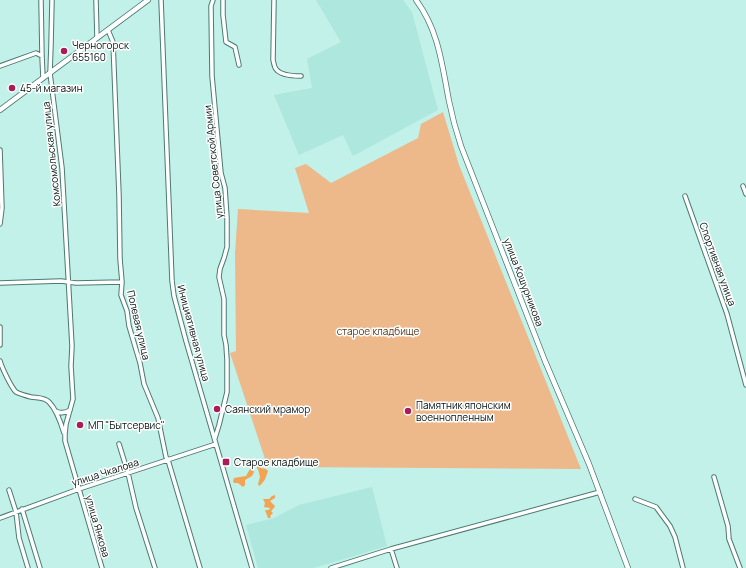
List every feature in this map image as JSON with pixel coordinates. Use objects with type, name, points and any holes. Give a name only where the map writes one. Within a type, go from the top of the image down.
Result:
[{"type":"main road","points":[[0,110],[108,30],[141,3],[148,0]]},
{"type":"main road","name":"улица Кошурникова","points":[[416,0],[429,22],[436,39],[444,68],[454,126],[461,146],[545,362],[589,464],[628,568]]},
{"type":"street","points":[[41,0],[43,78]]},
{"type":"street","name":"Комсомольская улица","points":[[52,0],[50,73],[62,168],[72,346],[71,366],[73,399],[66,424],[65,441],[79,489]]},
{"type":"street","points":[[96,0],[97,38]]},
{"type":"street","name":"Инициативная улица","points":[[161,0],[172,281],[174,296],[252,568]]},
{"type":"street","name":"улица Советской Армии","points":[[213,0],[211,6],[212,76],[222,173],[226,188],[227,201],[227,247],[220,269],[219,278],[224,299],[227,392],[219,425],[214,438]]},
{"type":"street","points":[[223,0],[226,42],[235,47],[239,65]]},
{"type":"street","points":[[274,0],[274,68],[281,73],[301,76]]},
{"type":"street","name":"Полевая улица","points":[[108,30],[112,42],[122,295],[144,384],[158,418],[166,456],[181,501],[200,568]]},
{"type":"street","points":[[0,66],[36,54],[42,56]]},
{"type":"street","points":[[0,150],[2,208],[0,224]]},
{"type":"street","points":[[743,186],[746,194]]},
{"type":"street","name":"Спортивная улица","points":[[685,196],[727,314],[746,385]]},
{"type":"street","points":[[0,283],[122,282]]},
{"type":"street","points":[[0,327],[0,345]]},
{"type":"street","points":[[0,361],[4,372],[16,391],[45,399],[50,402],[56,411],[65,434]]},
{"type":"street","points":[[56,411],[63,413],[70,410]]},
{"type":"street","points":[[119,444],[128,473],[136,508],[155,568]]},
{"type":"street","name":"улица Чкалова","points":[[0,518],[79,489],[216,444]]},
{"type":"street","points":[[714,477],[728,526],[730,539],[740,568]]},
{"type":"street","name":"улица Янкова","points":[[79,489],[102,568]]},
{"type":"street","points":[[9,490],[16,512],[19,538],[28,568]]},
{"type":"street","points":[[331,568],[391,549],[600,492]]},
{"type":"street","points":[[635,499],[656,507],[670,526],[675,537],[683,568]]},
{"type":"street","points":[[22,509],[40,568]]},
{"type":"street","points":[[391,549],[397,568]]},
{"type":"street","points":[[346,563],[348,568]]},
{"type":"shaded area","points":[[316,0],[403,0],[412,12],[438,110],[353,156],[343,135],[299,155],[274,95],[312,88],[307,59],[341,42]]},
{"type":"shaded area","points":[[259,465],[261,468],[268,471],[264,481],[259,486],[258,484],[260,477],[257,466]]},
{"type":"shaded area","points":[[250,469],[253,469],[254,472],[252,476],[245,480],[245,485],[243,487],[238,483],[234,483],[234,478],[246,476]]},
{"type":"shaded area","points":[[372,487],[387,546],[314,568],[258,568],[246,525],[274,518],[299,505]]},
{"type":"shaded area","points":[[275,495],[275,498],[270,501],[275,506],[271,511],[273,513],[270,516],[271,518],[268,518],[265,510],[269,510],[270,508],[264,507],[265,503],[263,499],[269,499]]},
{"type":"green space","name":"старое кладбище","points":[[443,112],[459,165],[581,469],[286,467],[267,465],[230,353],[236,351],[235,253],[238,209],[309,213],[295,168],[306,164],[331,183],[418,138],[421,124]]},
{"type":"place","name":"Черногорск 655160","points":[[64,51]]},
{"type":"place","name":"45-й магазин","points":[[12,88]]},
{"type":"place","name":"Саянский мрамор","points":[[217,409]]},
{"type":"place","name":"Памятник японским военнопленным","points":[[408,411]]},
{"type":"place","name":"МП \"Бытсервис\"","points":[[80,425]]},
{"type":"place","name":"Старое кладбище","points":[[226,462]]}]
